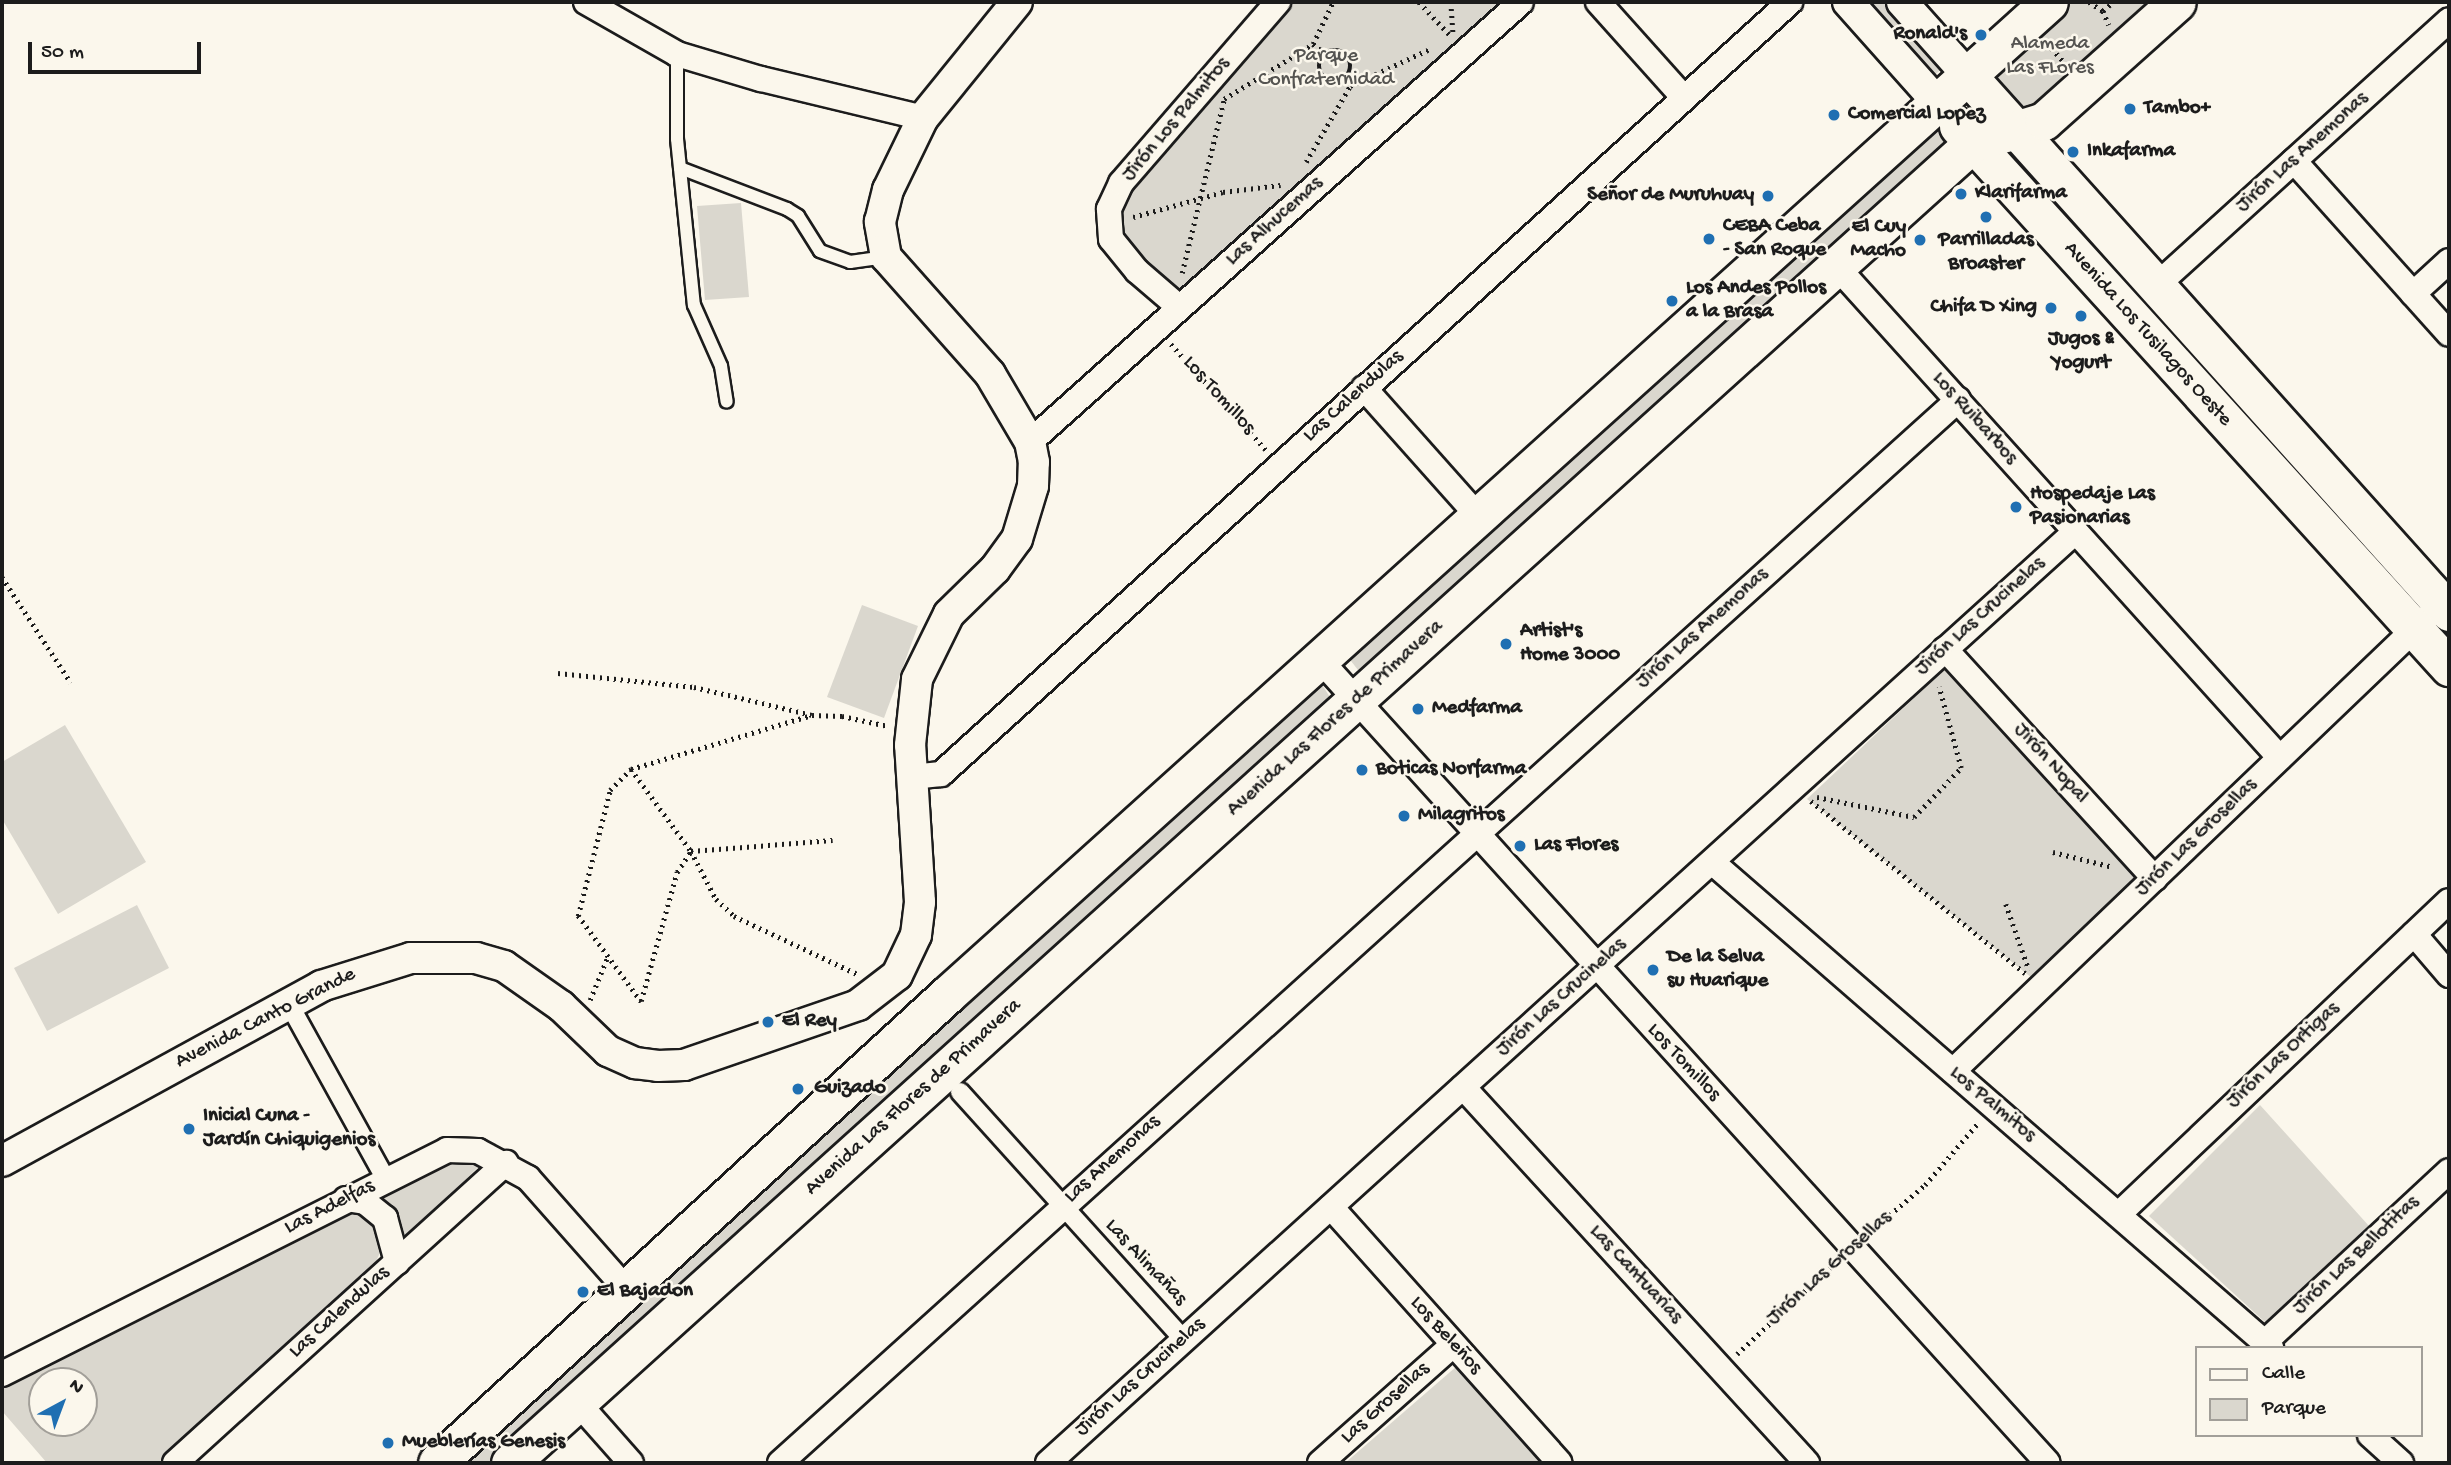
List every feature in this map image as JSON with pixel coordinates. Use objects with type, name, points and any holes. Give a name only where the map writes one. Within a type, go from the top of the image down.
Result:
[{"type":"main road","points":[[438,1463],[947,995],[1480,518],[2049,2]]},
{"type":"main road","name":"Avenida Las Flores de Primavera","points":[[510,1463],[1973,143],[2044,121],[2177,2]]},
{"type":"main road","name":"Avenida Los Tusilagos Oeste","points":[[1969,77],[2445,608]]},
{"type":"main road","name":"Avenida Los Tusilagos Oeste","points":[[1939,104],[2449,667]]},
{"type":"street","points":[[586,2],[677,54],[761,79],[923,118]]},
{"type":"street","points":[[886,257],[880,222],[888,190],[923,118],[1017,2]]},
{"type":"street","name":"Jirón Los Palmitos","points":[[1178,297],[1137,271],[1111,239],[1109,209],[1121,183],[1278,2]]},
{"type":"street","name":"Las Alhucemas","points":[[1030,442],[1156,328],[1178,297],[1521,2]]},
{"type":"street","points":[[1598,2],[1684,98]]},
{"type":"street","name":"Las Calendulas","points":[[912,776],[941,774],[1790,2]]},
{"type":"street","name":"Avenida Los Tusilagos Oeste","points":[[1847,2],[1939,104]]},
{"type":"street","name":"Avenida Los Tusilagos Oeste","points":[[1902,2],[1969,77]]},
{"type":"street","name":"Jirón Las Anemonas","points":[[2157,285],[2449,20]]},
{"type":"street","points":[[2294,161],[2449,334]]},
{"type":"street","name":"Avenida Canto Grande","points":[[2,1161],[289,1004],[365,969],[411,958],[476,958],[504,966],[532,982],[608,1051],[635,1063],[684,1065],[858,1005],[886,987],[906,961],[916,935],[921,869],[910,731],[917,680],[943,625],[1017,539],[1033,486],[1030,442],[990,374],[886,257]]},
{"type":"street","points":[[2413,294],[2449,261]]},
{"type":"street","name":"Los Ruibarbos","points":[[1837,267],[2280,758]]},
{"type":"street","points":[[1364,388],[1480,518]]},
{"type":"street","name":"Jirón Las Anemonas","points":[[1448,858],[1958,400]]},
{"type":"street","name":"Jirón Las Crucinelas","points":[[1048,1463],[1712,862],[1805,792],[1945,649],[2075,532]]},
{"type":"street","name":"Jirón Las Grosellas","points":[[1953,1071],[2414,629],[2445,608]]},
{"type":"street","name":"Jirón Nopal","points":[[1945,649],[2155,879]]},
{"type":"street","name":"Los Tomillos","points":[[1321,661],[1596,969],[1853,1246],[2048,1463]]},
{"type":"street","name":"Las Anemonas","points":[[780,1463],[1448,858]]},
{"type":"street","name":"Los Palmitos","points":[[1712,862],[2120,1213],[2268,1345]]},
{"type":"street","name":"Jirón Las Ortigas","points":[[2120,1213],[2449,901]]},
{"type":"street","points":[[2414,934],[2449,975]]},
{"type":"street","points":[[289,1004],[386,1180]]},
{"type":"street","name":"Las Cantuarias","points":[[1463,1087],[1807,1463]]},
{"type":"street","name":"Las Alimañas","points":[[960,1092],[1184,1340]]},
{"type":"street","name":"Las Adelfas","points":[[2,1374],[447,1150],[478,1151],[506,1163],[528,1178],[627,1290]]},
{"type":"street","name":"Las Calendulas","points":[[175,1463],[506,1163]]},
{"type":"street","name":"Jirón Las Bellotitas","points":[[2268,1345],[2449,1171]]},
{"type":"street","points":[[346,1199],[365,1202],[385,1219],[397,1262]]},
{"type":"street","name":"Los Beleños","points":[[1331,1207],[1560,1463]]},
{"type":"street","name":"Las Grosellas","points":[[1320,1463],[1453,1345]]},
{"type":"street","points":[[578,1403],[631,1463]]},
{"type":"street","points":[[2372,1437],[2401,1463]]},
{"type":"lane","points":[[677,54],[680,168],[694,305],[721,366],[727,402]]},
{"type":"lane","points":[[680,168],[787,209],[798,216],[820,251],[850,262],[886,257]]},
{"type":"path","points":[[1178,297],[1224,99],[1313,44],[1334,2]]},
{"type":"path","points":[[1419,2],[1453,38]]},
{"type":"path","points":[[1451,2],[1453,38]]},
{"type":"path","points":[[2088,2],[2103,12],[2109,27]]},
{"type":"path","points":[[2103,12],[2113,2]]},
{"type":"path","points":[[1300,173],[1350,86],[1453,38]]},
{"type":"path","points":[[2044,40],[2068,66]]},
{"type":"path","points":[[1313,44],[1325,53],[1338,50],[1350,58],[1350,72],[1345,79],[1333,82],[1320,73],[1325,53]]},
{"type":"path","points":[[1345,79],[1350,86]]},
{"type":"path","points":[[1126,219],[1203,198],[1293,184]]},
{"type":"path","name":"Los Tomillos","points":[[1156,328],[1279,465]]},
{"type":"path","points":[[2,577],[71,683]]},
{"type":"path","points":[[558,673],[694,687],[812,715],[842,716],[910,731]]},
{"type":"path","points":[[1805,792],[1914,817],[1961,768],[1938,686]]},
{"type":"path","points":[[691,851],[677,872],[641,1002],[578,916],[610,790],[631,769],[812,715]]},
{"type":"path","points":[[631,769],[691,851],[716,899],[734,916],[886,987]]},
{"type":"path","points":[[1805,792],[2031,977]]},
{"type":"path","points":[[691,851],[833,839]]},
{"type":"path","points":[[2053,852],[2126,871],[2117,860]]},
{"type":"path","points":[[2006,905],[2031,977]]},
{"type":"path","points":[[579,1026],[608,956]]},
{"type":"path","points":[[2031,977],[2040,968]]},
{"type":"path","name":"Jirón Las Grosellas","points":[[1721,1368],[1853,1246],[1925,1185],[1993,1105]]},
{"type":"green space","name":"Parque Confraternidad","points":[[1293,2],[1503,2],[1179,289],[1165,285],[1136,256],[1121,231],[1122,211],[1135,188]]},
{"type":"green space","points":[[1855,2],[1888,2],[1946,65],[1927,82]]},
{"type":"green space","name":"Alameda Las FLores","points":[[2070,2],[2153,2],[2033,111],[2025,110],[1994,76],[1995,69]]},
{"type":"green space","points":[[1939,125],[1955,142],[1361,674],[1348,657]]},
{"type":"green space","points":[[741,203],[749,297],[705,300],[697,206]]},
{"type":"green space","points":[[862,605],[918,626],[884,718],[827,697]]},
{"type":"green space","points":[[1946,668],[2137,876],[2032,978],[1807,799]]},
{"type":"green space","points":[[1321,683],[1333,702],[499,1463],[458,1463],[1309,686]]},
{"type":"green space","points":[[65,725],[146,862],[58,914],[2,819],[2,762]]},
{"type":"green space","points":[[137,905],[169,968],[47,1031],[14,968]]},
{"type":"green space","points":[[2260,1105],[2369,1226],[2266,1323],[2149,1216]]},
{"type":"green space","points":[[446,1160],[483,1162],[403,1244],[400,1223],[389,1206],[369,1195]]},
{"type":"green space","points":[[362,1211],[378,1224],[385,1241],[375,1264],[158,1463],[47,1463],[2,1411],[2,1389],[28,1375],[28,1437],[98,1437],[98,1367],[44,1367],[337,1213]]},
{"type":"green space","points":[[1457,1366],[1545,1463],[1345,1463]]},
{"type":"place","name":"Ronald's","points":[[1981,35]]},
{"type":"place","name":"Tambo+","points":[[2130,109]]},
{"type":"place","name":"Comercial Lopez","points":[[1834,115]]},
{"type":"place","name":"Inkafarma","points":[[2073,152]]},
{"type":"place","name":"Klarifarma","points":[[1961,194]]},
{"type":"place","name":"Señor de Muruhuay","points":[[1768,196]]},
{"type":"place","name":"Parrilladas Broaster","points":[[1986,217]]},
{"type":"place","name":"CEBA Ceba - San Roque","points":[[1709,239]]},
{"type":"place","name":"El Cuy Macho","points":[[1920,240]]},
{"type":"place","name":"Los Andes Pollos a la Brasa","points":[[1672,301]]},
{"type":"place","name":"Chifa D Xing","points":[[2051,308]]},
{"type":"place","name":"Jugos & Yogurt","points":[[2081,316]]},
{"type":"place","name":"Hospedaje Las Pasionarias","points":[[2016,507]]},
{"type":"place","name":"Artist's Home 3000","points":[[1506,644]]},
{"type":"place","name":"Medfarma","points":[[1418,709]]},
{"type":"place","name":"Boticas Norfarma","points":[[1362,770]]},
{"type":"place","name":"Milagritos","points":[[1404,816]]},
{"type":"place","name":"Las Flores","points":[[1520,846]]},
{"type":"place","name":"De la Selva su Huarique","points":[[1653,970]]},
{"type":"place","name":"El Rey","points":[[768,1022]]},
{"type":"place","name":"Guizado","points":[[798,1089]]},
{"type":"place","name":"Inicial Cuna - Jardín Chiquigenios","points":[[189,1129]]},
{"type":"place","name":"El Bajadon","points":[[583,1292]]},
{"type":"place","name":"Mueblerías Genesis","points":[[388,1443]]}]
